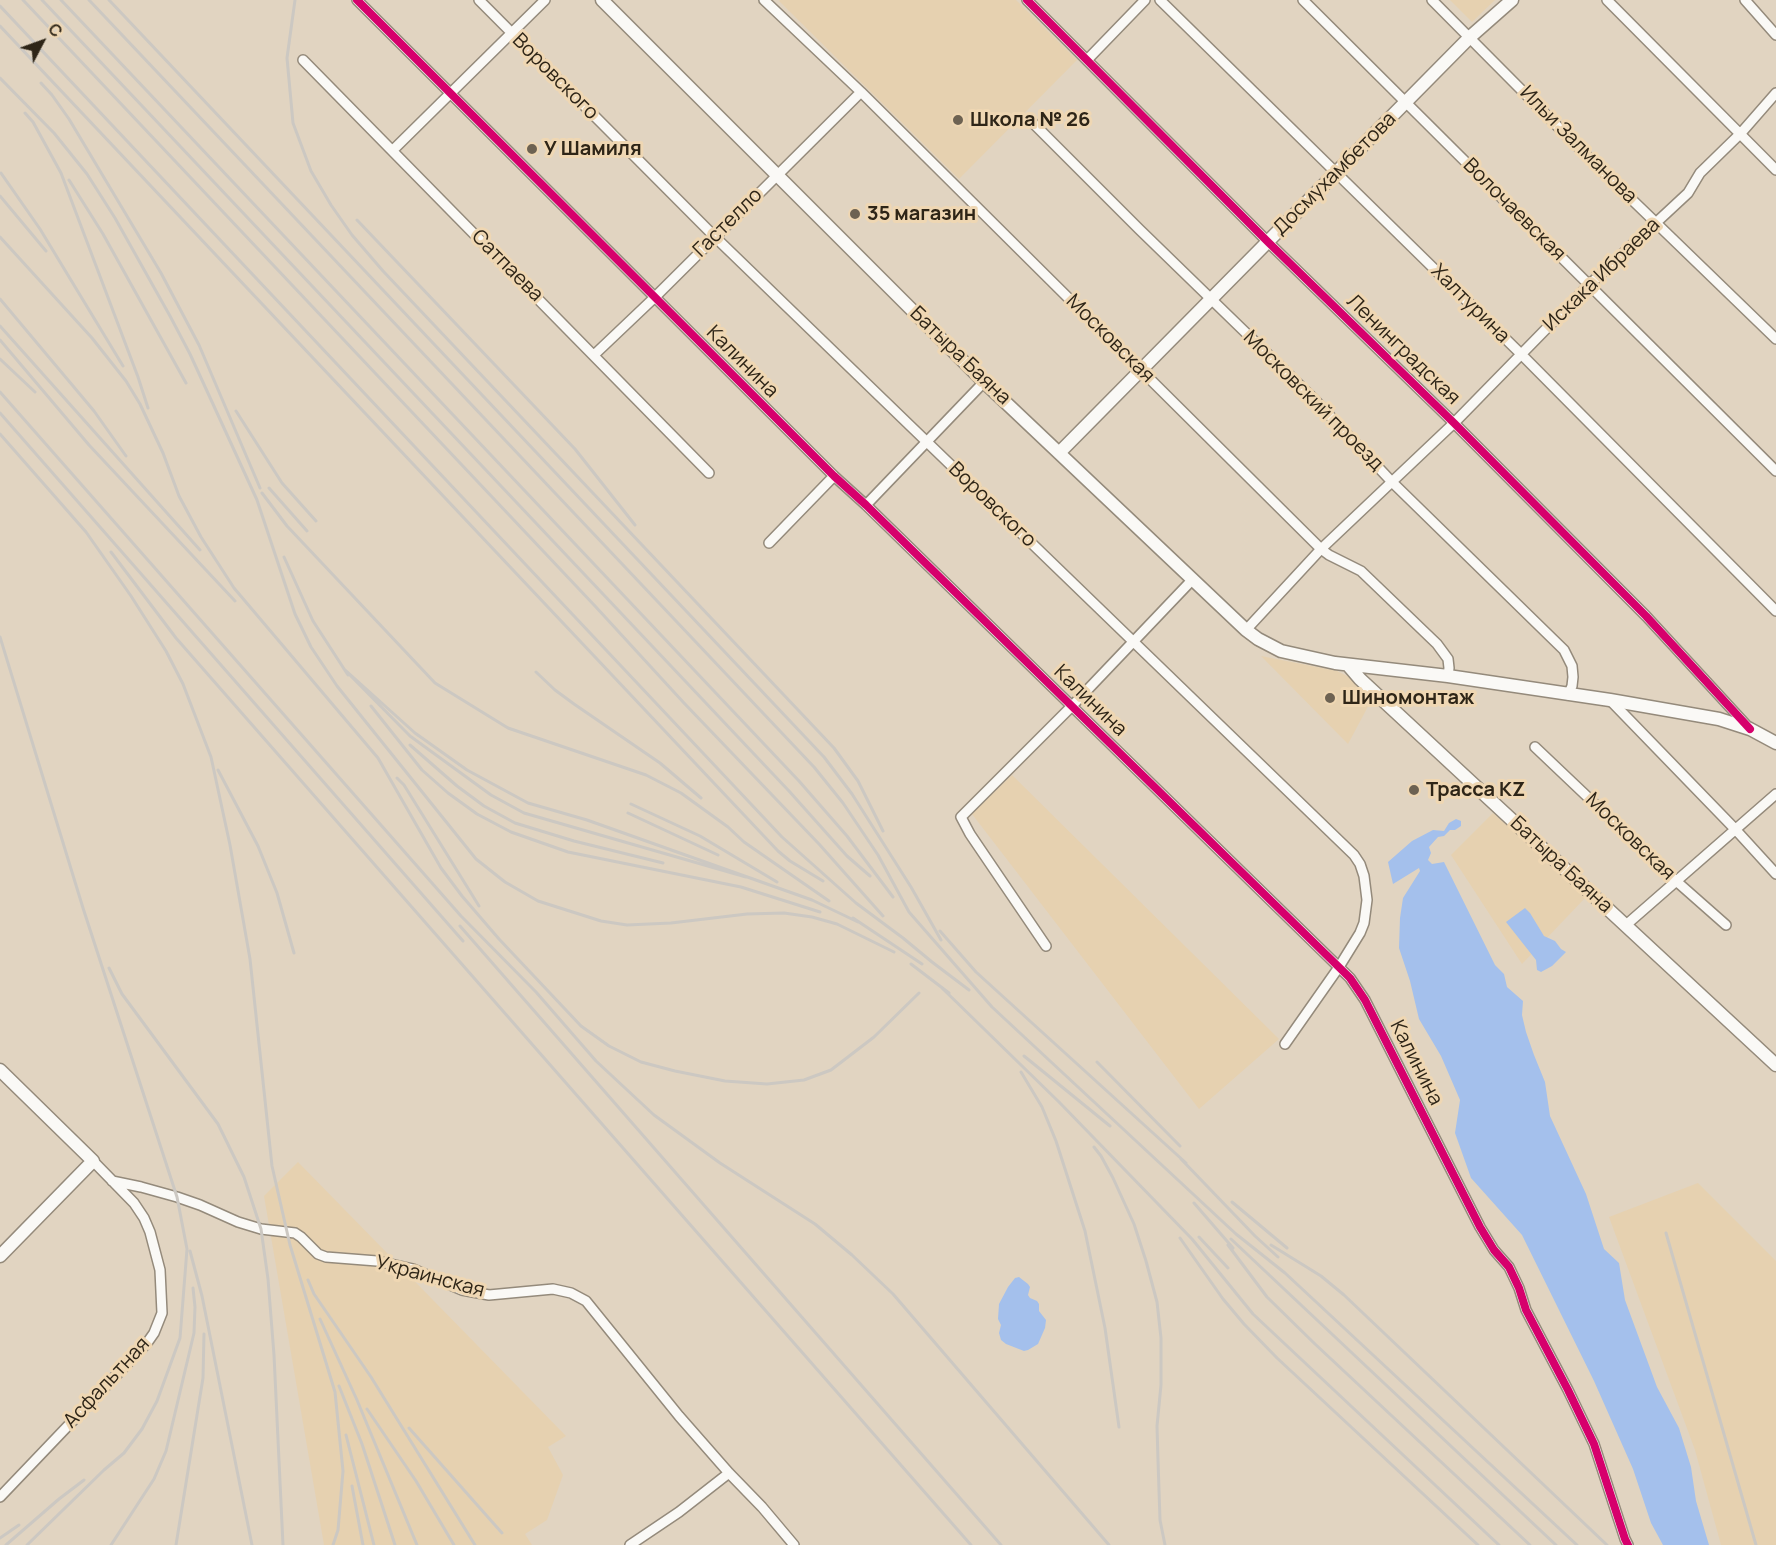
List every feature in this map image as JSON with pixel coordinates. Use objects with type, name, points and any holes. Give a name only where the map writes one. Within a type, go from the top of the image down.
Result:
[{"type":"street","name":"Калинина","points":[[357,0],[834,476],[1350,978],[1365,1000],[1480,1227],[1494,1250],[1509,1267],[1526,1311],[1594,1444],[1625,1539],[1629,1545]]},
{"type":"street","name":"Воровского","points":[[479,0],[715,237],[1354,855],[1364,876],[1367,900],[1364,923],[1339,967],[1285,1044]]},
{"type":"street","points":[[393,150],[544,0]]},
{"type":"street","name":"Батыра Баяна","points":[[602,0],[984,382],[1245,630],[1269,646],[1281,651],[1348,665],[1448,676],[1719,719],[1750,729],[1776,743]]},
{"type":"street","name":"Московская","points":[[764,0],[861,92],[1321,549],[1361,571],[1437,644],[1448,659],[1448,676]]},
{"type":"street","name":"Ленинградская","points":[[1027,0],[1646,616],[1750,729]]},
{"type":"street","points":[[1087,60],[1145,0]]},
{"type":"street","name":"Халтурина","points":[[1160,0],[1521,354],[1776,611]]},
{"type":"street","name":"Волочаевская","points":[[1303,0],[1776,471]]},
{"type":"street","name":"Ильи Залманова","points":[[1432,0],[1592,161],[1776,339]]},
{"type":"street","name":"Досмухамбетова","points":[[1059,453],[1470,37],[1512,0]]},
{"type":"street","points":[[1607,0],[1776,170]]},
{"type":"street","points":[[1745,0],[1776,35]]},
{"type":"street","name":"Сатпаева","points":[[303,60],[709,473]]},
{"type":"street","name":"Гастелло","points":[[594,355],[861,92]]},
{"type":"street","name":"Искака Ибраева","points":[[1245,630],[1321,549],[1454,423],[1589,285],[1688,193],[1700,173],[1741,133],[1776,93]]},
{"type":"street","name":"Московский проезд","points":[[1029,118],[1315,400],[1392,482],[1564,650],[1572,666],[1574,677],[1568,694]]},
{"type":"street","points":[[866,505],[984,382]]},
{"type":"street","points":[[769,543],[834,476]]},
{"type":"street","points":[[1046,946],[970,834],[961,817],[1072,706],[1193,579]]},
{"type":"street","name":"Батыра Баяна","points":[[1348,665],[1360,679],[1776,1065]]},
{"type":"street","points":[[1610,700],[1776,874]]},
{"type":"street","name":"Московская","points":[[1535,747],[1675,880],[1726,925]]},
{"type":"street","points":[[1626,925],[1776,794]]},
{"type":"street","points":[[0,1070],[93,1161],[0,1256]]},
{"type":"street","name":"Асфальтная","points":[[0,1497],[147,1342],[158,1327],[162,1313],[160,1270],[144,1218],[134,1203],[93,1161]]},
{"type":"street","name":"Украинская","points":[[112,1181],[177,1197],[261,1229],[295,1233],[318,1254],[326,1257],[377,1261],[413,1269],[462,1290],[489,1294],[553,1289],[571,1293],[586,1301],[679,1416],[794,1545]]},
{"type":"street","points":[[630,1545],[679,1512],[729,1473]]},
{"type":"shaded area","name":"Школа № 26","points":[[780,0],[1016,0],[1077,60],[959,179]]},
{"type":"shaded area","points":[[1450,0],[1495,0],[1472,22]]},
{"type":"shaded area","points":[[1261,656],[1337,671],[1349,677],[1372,699],[1348,744]]},
{"type":"shaded area","points":[[1012,775],[1279,1039],[1199,1109],[972,814]]},
{"type":"shaded area","points":[[1493,813],[1586,897],[1522,964],[1451,855]]},
{"type":"shaded area","points":[[298,1162],[566,1436],[548,1447],[563,1475],[547,1520],[525,1534],[532,1545],[324,1545],[264,1196]]},
{"type":"shaded area","points":[[1698,1183],[1776,1261],[1776,1545],[1721,1545],[1695,1450],[1609,1217]]},
{"type":"water","points":[[1456,819],[1461,821],[1461,826],[1438,837],[1429,847],[1431,853],[1428,860],[1432,864],[1444,862],[1495,965],[1504,974],[1507,987],[1523,1001],[1522,1015],[1545,1082],[1550,1116],[1586,1194],[1604,1249],[1619,1263],[1625,1300],[1657,1387],[1679,1428],[1691,1467],[1696,1501],[1709,1545],[1663,1545],[1651,1523],[1633,1469],[1594,1381],[1522,1235],[1471,1178],[1455,1133],[1460,1100],[1441,1056],[1419,1019],[1399,948],[1403,898],[1420,871],[1419,868],[1393,884],[1388,862],[1412,841],[1433,830],[1444,831],[1449,823]]},
{"type":"water","points":[[1525,908],[1544,936],[1555,941],[1566,952],[1552,966],[1541,972],[1537,970],[1536,960],[1506,922]]},
{"type":"water","points":[[1019,1277],[1030,1287],[1028,1295],[1037,1301],[1039,1311],[1046,1320],[1038,1344],[1024,1351],[1001,1340],[999,1333],[1001,1325],[998,1319],[999,1304],[1008,1287],[1015,1278]]},
{"type":"railway","points":[[23,0],[819,844],[883,916]]},
{"type":"railway","points":[[42,0],[789,791],[847,856],[870,876]]},
{"type":"railway","points":[[61,0],[799,781],[847,836],[893,897]]},
{"type":"railway","points":[[89,0],[814,767],[843,803],[878,855],[909,912],[992,1007],[1236,1234],[1285,1273],[1577,1545]]},
{"type":"railway","points":[[109,0],[824,757],[852,794],[911,887],[941,940]]},
{"type":"railway","points":[[295,0],[287,58],[293,123],[311,171],[352,235],[383,271],[834,748],[858,781],[883,831]]},
{"type":"railway","points":[[0,6],[782,837],[856,903],[969,990]]},
{"type":"railway","points":[[0,26],[778,851],[823,881]]},
{"type":"railway","points":[[0,78],[54,133],[87,174],[115,218],[170,316],[190,354],[257,500],[295,614],[311,647],[337,686],[476,859],[505,882],[538,901],[601,921],[627,925],[671,923],[747,914],[784,913],[837,924],[894,952]]},
{"type":"railway","points":[[41,83],[69,119],[161,273],[199,345],[260,488]]},
{"type":"railway","points":[[25,113],[33,122],[61,173],[148,408]]},
{"type":"railway","points":[[1,173],[40,229],[123,366]]},
{"type":"railway","points":[[69,180],[103,234],[186,383]]},
{"type":"railway","points":[[0,196],[46,251]]},
{"type":"railway","points":[[357,220],[575,449],[635,525]]},
{"type":"railway","points":[[0,237],[92,338],[126,381],[140,404],[163,453],[179,496],[201,537],[234,588],[378,758],[441,868],[462,896],[581,1026],[609,1046],[641,1062],[725,1081],[767,1084],[804,1080],[831,1070],[874,1037],[919,993]]},
{"type":"railway","points":[[0,299],[94,411],[126,456]]},
{"type":"railway","points":[[0,326],[200,550]]},
{"type":"railway","points":[[0,340],[89,445],[235,601]]},
{"type":"railway","points":[[0,359],[35,392]]},
{"type":"railway","points":[[0,392],[461,916],[536,992],[596,1061],[654,1115],[720,1163],[815,1224],[852,1255],[893,1294],[1109,1545]]},
{"type":"railway","points":[[236,411],[282,483],[316,521]]},
{"type":"railway","points":[[0,413],[463,941]]},
{"type":"railway","points":[[0,434],[86,532],[131,596],[166,651],[183,684],[211,757],[230,845],[250,959],[272,1166],[290,1245],[335,1392],[343,1471],[338,1530],[333,1545]]},
{"type":"railway","points":[[269,488],[307,531]]},
{"type":"railway","points":[[262,493],[287,526],[435,683],[508,728],[646,775],[681,793],[728,827],[744,842],[829,901]]},
{"type":"railway","points":[[111,552],[176,638],[971,1545]]},
{"type":"railway","points":[[284,557],[313,621],[348,675]]},
{"type":"railway","points":[[0,637],[83,908],[177,1197],[187,1249],[180,1338],[157,1401],[142,1429],[124,1453],[27,1545]]},
{"type":"railway","points":[[746,877],[524,813],[491,795],[410,736],[344,669],[415,733],[467,770],[528,803],[587,820],[812,900],[858,922]]},
{"type":"railway","points":[[536,672],[574,704],[660,763],[701,798]]},
{"type":"railway","points":[[371,706],[422,770],[477,814],[511,832],[568,852],[741,887],[820,912]]},
{"type":"railway","points":[[410,745],[457,786],[484,806],[515,823],[574,841],[663,863]]},
{"type":"railway","points":[[218,770],[258,846],[277,893],[294,953]]},
{"type":"railway","points":[[397,778],[404,785],[479,906]]},
{"type":"railway","points":[[631,804],[700,836],[777,882]]},
{"type":"railway","points":[[628,813],[718,855]]},
{"type":"railway","points":[[853,918],[922,964]]},
{"type":"railway","points":[[460,926],[1001,1545]]},
{"type":"railway","points":[[940,931],[976,972],[1186,1163]]},
{"type":"railway","points":[[911,964],[949,993]]},
{"type":"railway","points":[[109,968],[122,994],[218,1124],[244,1177],[261,1229],[268,1279],[274,1355],[283,1545]]},
{"type":"railway","points":[[942,988],[1059,1102],[1192,1239],[1253,1314],[1499,1545]]},
{"type":"railway","points":[[1024,1056],[1110,1126]]},
{"type":"railway","points":[[1097,1062],[1180,1146]]},
{"type":"railway","points":[[1021,1072],[1042,1107],[1056,1141],[1085,1231],[1105,1328],[1119,1427]]},
{"type":"railway","points":[[1094,1147],[1113,1178],[1134,1224],[1157,1302],[1161,1338],[1161,1385],[1157,1426],[1158,1460],[1160,1520],[1165,1545]]},
{"type":"railway","points":[[1181,1159],[1278,1257]]},
{"type":"railway","points":[[1232,1202],[1287,1248]]},
{"type":"railway","points":[[1194,1203],[1233,1248]]},
{"type":"railway","points":[[1666,1233],[1756,1545]]},
{"type":"railway","points":[[1199,1237],[1228,1268]]},
{"type":"railway","points":[[1180,1238],[1223,1299],[1277,1358],[1478,1545]]},
{"type":"railway","points":[[1231,1239],[1556,1545]]},
{"type":"railway","points":[[1228,1245],[1267,1297],[1530,1545]]},
{"type":"railway","points":[[1271,1245],[1321,1276],[1344,1295],[1607,1545]]},
{"type":"railway","points":[[190,1251],[202,1296],[252,1545]]},
{"type":"railway","points":[[308,1280],[314,1294],[371,1377],[475,1545]]},
{"type":"railway","points":[[111,1545],[154,1479],[166,1451],[194,1333],[193,1288]]},
{"type":"railway","points":[[320,1319],[357,1400],[417,1545]]},
{"type":"railway","points":[[176,1545],[203,1378],[204,1334]]},
{"type":"railway","points":[[339,1386],[362,1444],[395,1545]]},
{"type":"railway","points":[[367,1409],[416,1481],[454,1545]]},
{"type":"railway","points":[[409,1428],[502,1533]]},
{"type":"railway","points":[[346,1435],[374,1545]]},
{"type":"railway","points":[[6,1545],[84,1480]]},
{"type":"railway","points":[[352,1486],[363,1545]]},
{"type":"railway","points":[[0,1538],[19,1525]]},
{"type":"cycle path","points":[[357,0],[834,476],[1350,978],[1365,1000],[1480,1227],[1494,1250],[1509,1267],[1526,1310],[1594,1444],[1628,1545]]},
{"type":"cycle path","points":[[1027,0],[1646,616],[1750,729]]},
{"type":"place","name":"Школа № 26","points":[[958,120]]},
{"type":"place","name":"У Шамиля","points":[[532,149]]},
{"type":"place","name":"35 магазин","points":[[855,214]]},
{"type":"place","name":"Шиномонтаж","points":[[1330,698]]},
{"type":"place","name":"Трасса KZ","points":[[1414,790]]}]
